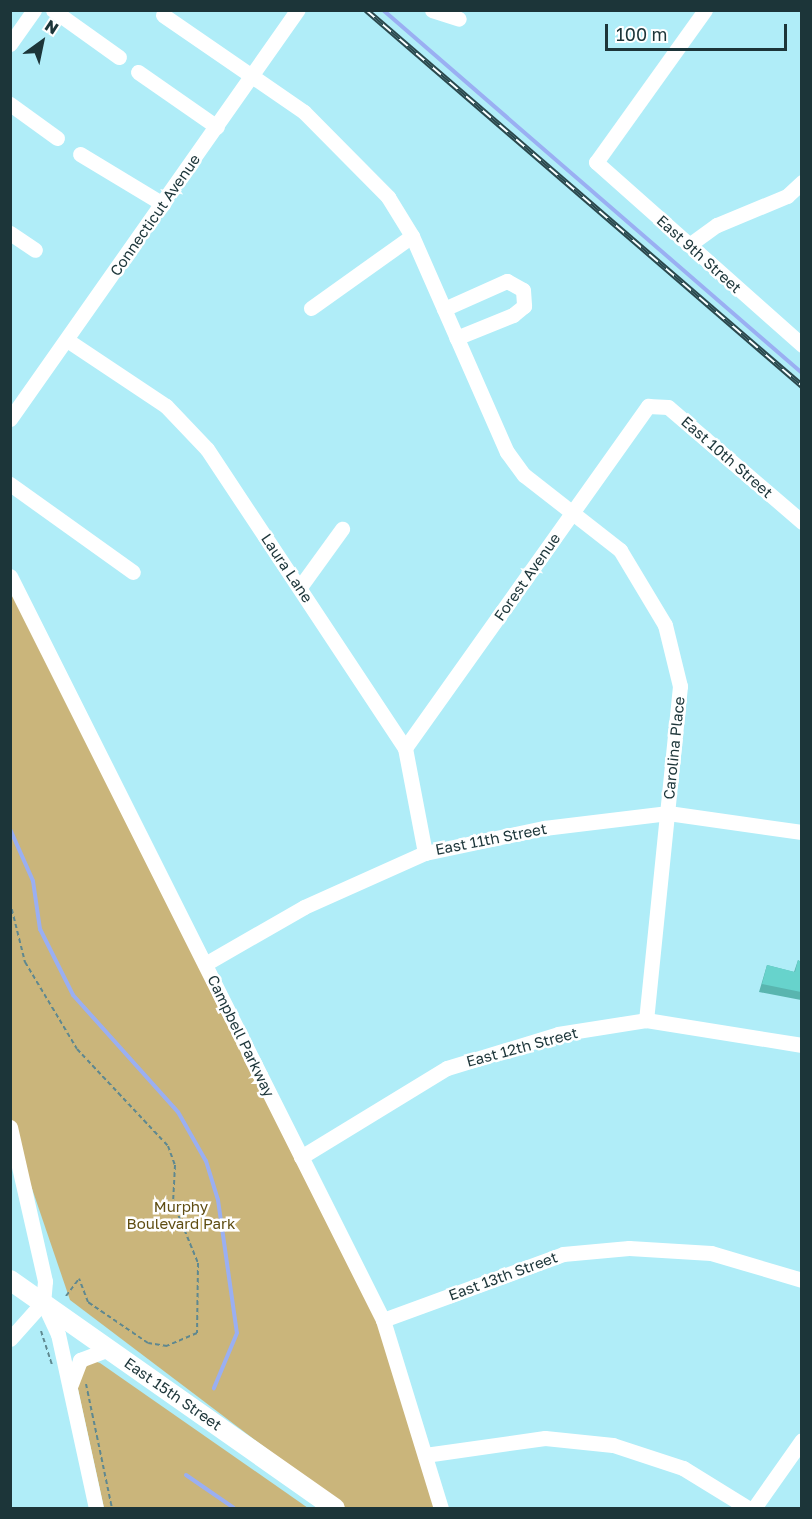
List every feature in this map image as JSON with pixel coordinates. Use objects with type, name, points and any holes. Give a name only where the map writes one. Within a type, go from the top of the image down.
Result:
[{"type":"main road","name":"East 15th Street","points":[[10,1280],[335,1509]]},
{"type":"street","points":[[10,44],[34,10]]},
{"type":"street","points":[[52,10],[119,57]]},
{"type":"street","points":[[278,10],[288,24]]},
{"type":"street","name":"Connecticut Avenue","points":[[10,419],[297,10]]},
{"type":"street","points":[[432,10],[459,19]]},
{"type":"street","name":"East 9th Street","points":[[705,10],[596,162],[801,345]]},
{"type":"street","points":[[163,15],[252,77]]},
{"type":"street","points":[[138,72],[217,127]]},
{"type":"street","name":"Carolina Place","points":[[252,77],[334,139],[388,197],[412,236],[507,452],[524,476],[620,550],[665,625],[680,686],[646,1020]]},
{"type":"street","points":[[10,104],[57,138]]},
{"type":"street","points":[[80,154],[163,204]]},
{"type":"street","points":[[689,245],[717,225],[787,196],[801,182]]},
{"type":"street","points":[[10,233],[34,250]]},
{"type":"street","points":[[311,308],[412,236]]},
{"type":"street","points":[[444,309],[507,281],[523,290],[524,306],[513,315],[456,338]]},
{"type":"street","name":"Laura Lane","points":[[67,340],[183,421],[300,587],[405,748],[425,853]]},
{"type":"street","name":"Forest Avenue","points":[[405,748],[648,406]]},
{"type":"street","name":"East 10th Street","points":[[648,406],[668,407],[801,522]]},
{"type":"street","points":[[10,484],[133,572]]},
{"type":"street","points":[[300,587],[342,529]]},
{"type":"street","name":"Campbell Parkway","points":[[10,576],[383,1320],[441,1509]]},
{"type":"street","name":"East 11th Street","points":[[205,964],[304,907],[425,853],[544,828],[668,813],[801,832]]},
{"type":"street","name":"East 12th Street","points":[[301,1157],[447,1068],[558,1034],[646,1020],[764,1034],[801,1045]]},
{"type":"street","points":[[10,1127],[45,1281],[43,1302],[58,1334],[96,1509]]},
{"type":"street","name":"East 13th Street","points":[[383,1320],[563,1254],[629,1248],[711,1253],[801,1280]]},
{"type":"street","points":[[10,1339],[43,1302]]},
{"type":"street","points":[[70,1390],[80,1360],[109,1349]]},
{"type":"street","points":[[425,1455],[545,1438],[614,1445],[683,1468],[748,1509]]},
{"type":"street","points":[[754,1509],[801,1440]]},
{"type":"path","points":[[10,902],[25,962],[77,1049],[168,1146],[175,1165],[173,1202],[198,1263],[201,1322],[185,1342],[167,1346],[148,1343],[111,1320],[88,1302],[79,1280],[66,1296]]},
{"type":"path","points":[[41,1328],[47,1361],[57,1366]]},
{"type":"path","points":[[84,1376],[112,1509]]},
{"type":"green space","name":"Murphy Boulevard Park","points":[[10,576],[383,1320],[441,1508],[345,1508],[70,1300],[11,1127]]},
{"type":"green space","points":[[91,1360],[100,1363],[308,1508],[104,1508],[76,1380]]},
{"type":"building","points":[[798,960],[801,962],[801,992],[762,984],[767,965],[795,972]]},
{"type":"waterway","points":[[383,10],[802,373]]},
{"type":"waterway","points":[[10,829],[33,881],[40,929],[73,995],[178,1112],[206,1161],[218,1200],[237,1333],[214,1388]]},
{"type":"waterway","points":[[186,1475],[234,1508]]},
{"type":"railway","points":[[366,10],[802,386]]}]
